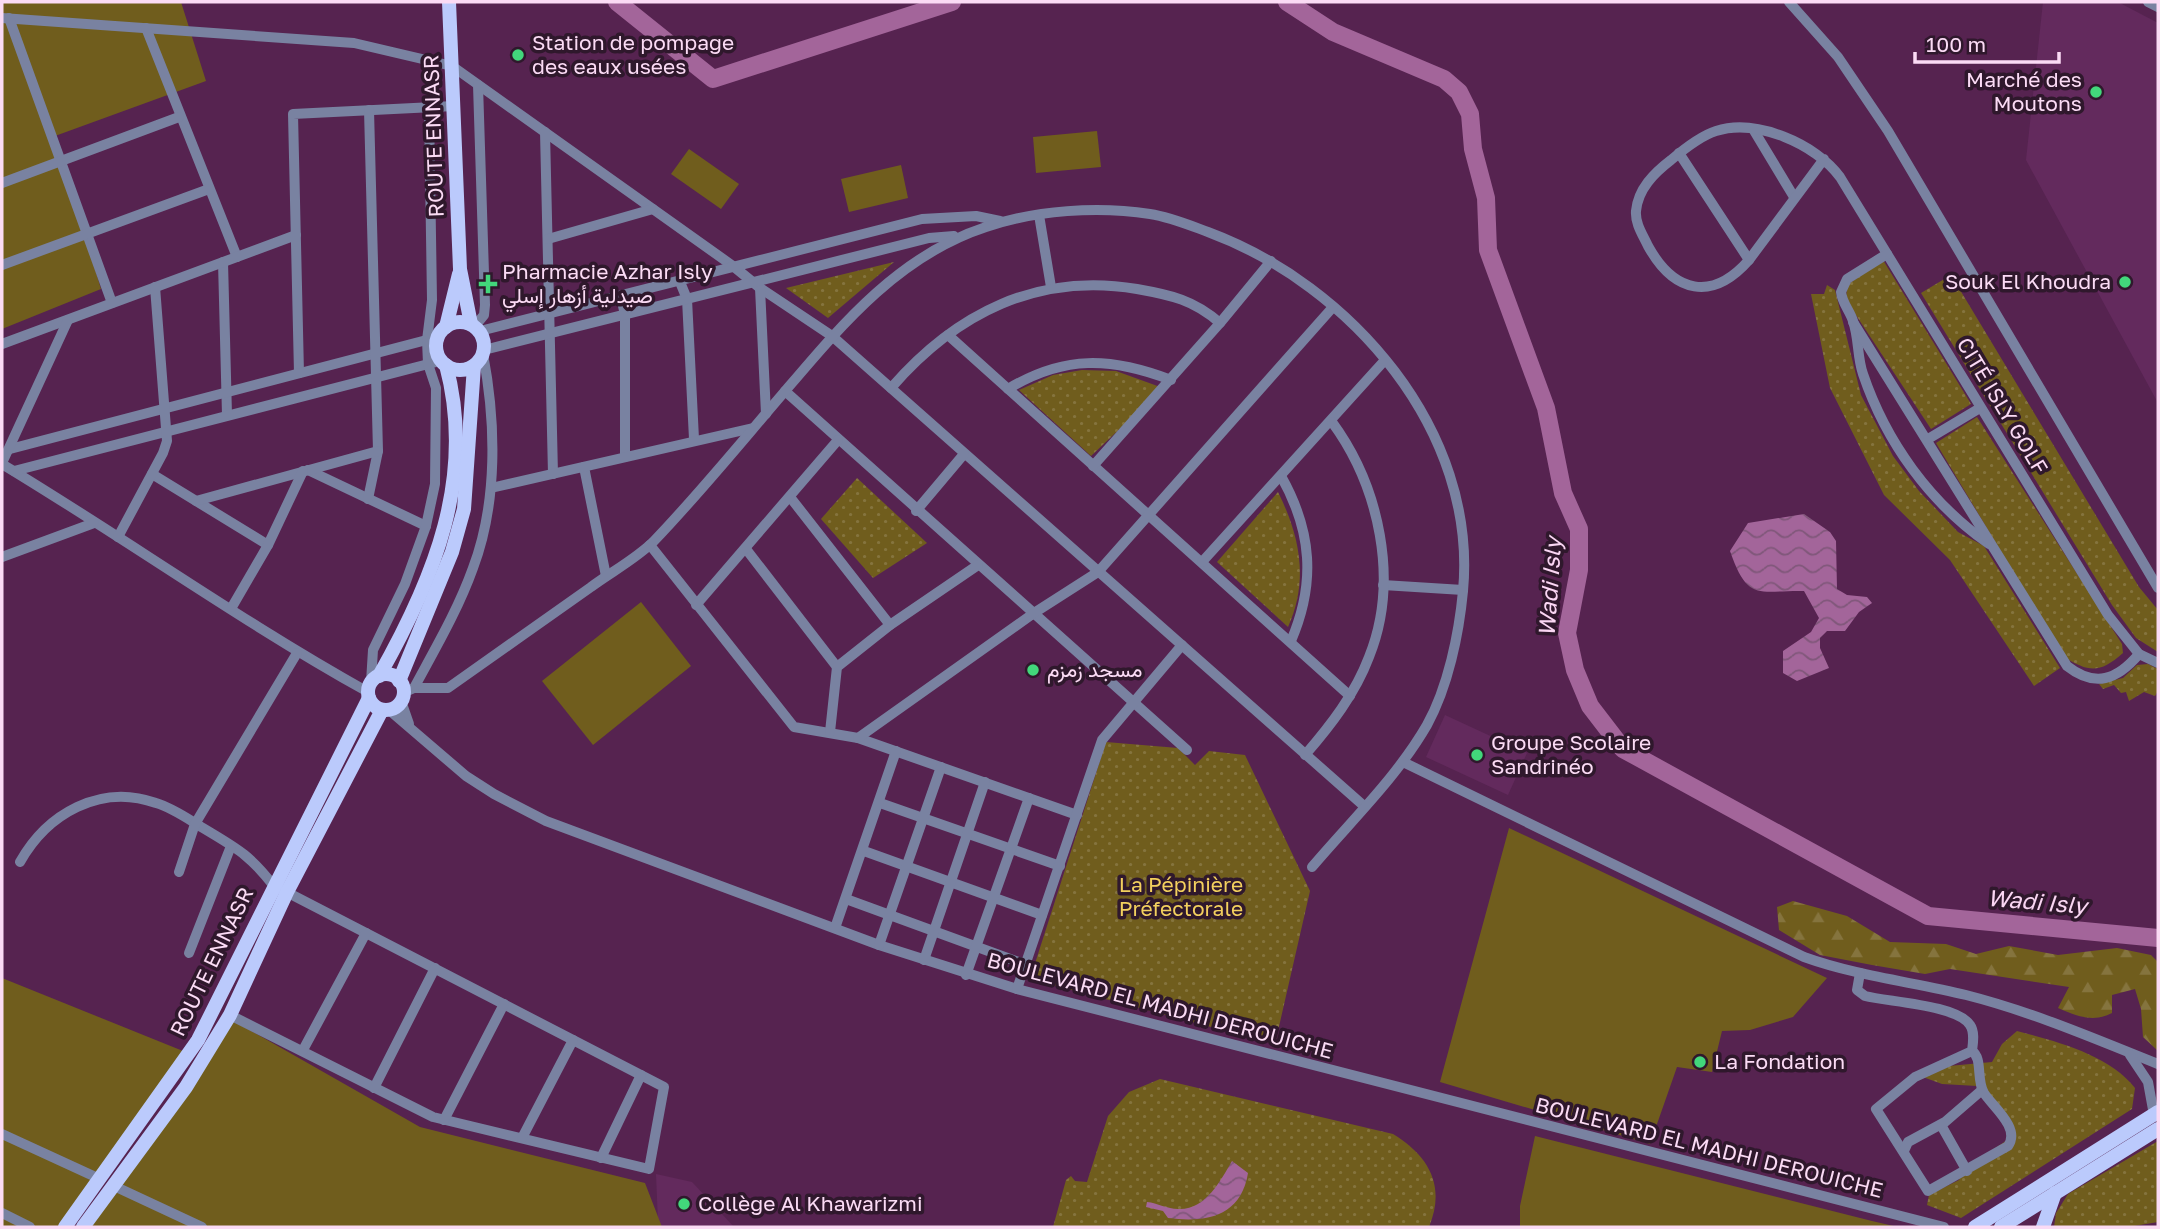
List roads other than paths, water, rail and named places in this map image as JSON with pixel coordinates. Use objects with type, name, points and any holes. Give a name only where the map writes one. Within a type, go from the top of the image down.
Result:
[{"type":"main road","name":"ROUTE ENNASR","points":[[449,8],[460,269],[475,327]]},
{"type":"main road","name":"ROUTE ENNASR","points":[[437,335],[460,269]]},
{"type":"main road","points":[[458,322],[475,327],[481,357],[457,370],[438,364],[437,335],[458,322]]},
{"type":"main road","name":"ROUTE ENNASR","points":[[83,1227],[186,1087],[230,1015],[287,892],[398,697],[452,552],[464,509],[481,357]]},
{"type":"main road","name":"ROUTE ENNASR","points":[[65,1227],[198,1040],[372,687],[396,646],[440,547],[451,507],[457,453],[456,403],[438,364]]},
{"type":"main road","points":[[372,687],[391,676],[398,697]]},
{"type":"main road","points":[[372,687],[398,697]]},
{"type":"main road","points":[[2001,1227],[2055,1193],[2157,1119]]},
{"type":"main road","points":[[1975,1227],[2157,1119]]},
{"type":"main road","points":[[2043,1227],[2055,1193]]},
{"type":"street","points":[[1789,2],[1838,57],[1888,131],[2158,588]]},
{"type":"street","points":[[2148,2],[2158,7]]},
{"type":"street","points":[[112,303],[6,18],[354,43],[452,66],[756,285],[832,336],[1364,806]]},
{"type":"street","points":[[146,28],[179,117],[237,257]]},
{"type":"street","points":[[475,327],[484,315],[485,305],[478,85]]},
{"type":"street","points":[[299,373],[293,114],[454,106]]},
{"type":"street","points":[[10,449],[374,354],[437,335],[432,300],[429,107]]},
{"type":"street","points":[[368,499],[378,451],[369,110]]},
{"type":"street","points":[[2,183],[179,117]]},
{"type":"street","name":"CITÉ ISLY GOLF","points":[[1824,159],[1749,260],[1737,274],[1724,282],[1696,288],[1679,282],[1666,271],[1650,250],[1637,224],[1640,198],[1646,184],[1679,153],[1714,132],[1730,128],[1753,129],[1787,139],[1824,159],[1840,177],[2108,615],[2139,654],[2158,663]]},
{"type":"street","points":[[1753,129],[1794,197]]},
{"type":"street","points":[[545,132],[553,474]]},
{"type":"street","points":[[1679,153],[1749,260]]},
{"type":"street","points":[[2,265],[209,189]]},
{"type":"street","points":[[548,239],[653,209]]},
{"type":"street","points":[[398,697],[448,688],[650,545],[832,336],[912,262],[965,235],[1003,222],[1039,215],[1098,211],[1151,214],[1231,241],[1271,261],[1333,307],[1385,360],[1414,398],[1443,458],[1460,517],[1463,590],[1457,634],[1438,700],[1428,723],[1403,762],[1312,867]]},
{"type":"street","points":[[1039,215],[1051,287]]},
{"type":"street","points":[[475,327],[550,315],[922,219],[976,216],[1003,222]]},
{"type":"street","points":[[2,344],[296,234]]},
{"type":"street","points":[[398,697],[451,621],[474,566],[491,488],[491,429],[481,357],[551,333],[756,285],[929,238],[965,235]]},
{"type":"street","points":[[1887,254],[1847,279],[1841,297],[1853,322],[1928,439],[2056,652],[2078,675],[2090,680],[2112,678],[2139,654]]},
{"type":"street","points":[[1093,466],[1171,380],[1271,261]]},
{"type":"street","points":[[223,262],[229,391],[227,415]]},
{"type":"street","points":[[681,282],[687,299],[694,439]]},
{"type":"street","points":[[891,388],[948,335],[991,307],[1051,287],[1106,284],[1149,291],[1200,306],[1220,323]]},
{"type":"street","points":[[756,285],[766,414]]},
{"type":"street","points":[[118,537],[166,448],[155,287]]},
{"type":"street","points":[[621,297],[625,315],[625,457]]},
{"type":"street","points":[[859,738],[1034,613],[1098,572],[1333,307]]},
{"type":"street","points":[[14,471],[227,415],[438,364],[435,484],[426,526],[405,584],[373,650],[372,687],[297,653],[232,607],[94,523],[14,471],[2,463],[68,320]]},
{"type":"street","points":[[1853,322],[1863,375],[1900,452],[1964,527],[1994,547]]},
{"type":"street","points":[[948,335],[1350,696]]},
{"type":"street","points":[[1202,562],[1332,422],[1385,360]]},
{"type":"street","points":[[1008,389],[1044,370],[1086,362],[1114,362],[1171,380]]},
{"type":"street","points":[[785,391],[916,511],[1187,750]]},
{"type":"street","points":[[1928,439],[1980,408]]},
{"type":"street","points":[[1305,755],[1350,696],[1375,640],[1383,585],[1380,542],[1369,492],[1354,456],[1332,422]]},
{"type":"street","points":[[491,488],[694,439],[753,428]]},
{"type":"street","points":[[696,605],[838,440]]},
{"type":"street","points":[[196,501],[378,451]]},
{"type":"street","points":[[916,511],[964,454]]},
{"type":"street","points":[[584,467],[606,576]]},
{"type":"street","points":[[305,471],[426,526]]},
{"type":"street","points":[[232,607],[268,545],[305,471]]},
{"type":"street","points":[[152,474],[268,545]]},
{"type":"street","points":[[1281,476],[1299,515],[1309,551],[1306,599],[1291,641]]},
{"type":"street","points":[[790,497],[890,625]]},
{"type":"street","points":[[2,557],[94,523]]},
{"type":"street","points":[[650,545],[794,727],[859,738],[1077,815]]},
{"type":"street","points":[[746,549],[837,667],[830,732]]},
{"type":"street","points":[[837,667],[890,625],[978,565]]},
{"type":"street","points":[[1383,585],[1463,590]]},
{"type":"street","points":[[1017,989],[1102,740],[1132,701],[1182,645]]},
{"type":"street","points":[[179,873],[195,824],[297,653]]},
{"type":"street","name":"BOULEVARD EL MADHI DEROUICHE","points":[[398,697],[409,724],[466,776],[546,821],[879,945],[1017,989],[1943,1227]]},
{"type":"street","points":[[835,928],[864,851],[896,751]]},
{"type":"street","points":[[1403,762],[1804,957],[1860,973],[1966,995],[2032,1014],[2158,1064]]},
{"type":"street","points":[[879,945],[941,767]]},
{"type":"street","points":[[924,960],[985,782]]},
{"type":"street","points":[[20,862],[36,837],[50,823],[70,810],[91,801],[117,797],[149,800],[252,858],[273,885],[664,1087],[649,1168],[444,1119],[374,1088],[230,1015]]},
{"type":"street","points":[[967,975],[1009,848],[1029,798]]},
{"type":"street","points":[[880,803],[1060,866]]},
{"type":"street","points":[[189,953],[231,846]]},
{"type":"street","points":[[864,851],[1042,915]]},
{"type":"street","points":[[846,899],[1024,964]]},
{"type":"street","points":[[303,1050],[366,933]]},
{"type":"street","points":[[374,1088],[435,968]]},
{"type":"street","points":[[1860,973],[1857,990],[1865,996],[1947,1011],[1965,1018],[1973,1030],[1972,1051]]},
{"type":"street","points":[[444,1119],[504,1004]]},
{"type":"street","points":[[522,1138],[573,1040]]},
{"type":"street","points":[[1972,1051],[1976,1053],[1982,1090],[2001,1112],[2012,1141],[1967,1171],[1928,1191],[1877,1113],[1877,1107],[1915,1077],[1972,1051]]},
{"type":"street","points":[[2125,1051],[2143,1071],[2157,1119]]},
{"type":"street","points":[[601,1158],[641,1075]]},
{"type":"street","points":[[1904,1151],[1908,1142],[1941,1125],[1982,1090]]},
{"type":"street","points":[[1941,1125],[1967,1171]]},
{"type":"street","points":[[2,1134],[100,1179]]},
{"type":"street","points":[[114,1186],[202,1227]]},
{"type":"street","points":[[2,1213],[30,1227]]},
{"type":"water","points":[[1804,514],[1830,532],[1836,541],[1837,589],[1847,595],[1867,597],[1872,603],[1859,612],[1845,631],[1827,631],[1820,638],[1820,648],[1829,668],[1797,681],[1783,673],[1783,651],[1811,632],[1819,618],[1804,591],[1766,592],[1749,586],[1730,551],[1748,523]]},
{"type":"water","points":[[1232,1161],[1248,1173],[1238,1199],[1219,1214],[1208,1218],[1168,1218],[1163,1211],[1146,1207],[1147,1202],[1176,1209],[1198,1204],[1212,1192]]},
{"type":"waterway","name":"Wadi Isly","points":[[617,2],[713,79],[952,2]]},
{"type":"waterway","name":"Wadi Isly","points":[[1287,2],[1333,32],[1444,79],[1459,92],[1470,114],[1473,149],[1486,198],[1488,250],[1546,408],[1563,493],[1579,529],[1579,570],[1567,633],[1575,670],[1590,706],[1623,749],[1928,916],[2158,938]]},
{"type":"place","name":"Station de pompage des eaux usées","points":[[518,55]]},
{"type":"place","name":"Marché des Moutons","points":[[2096,92]]},
{"type":"place","name":"Souk El Khoudra","points":[[2125,282]]},
{"type":"place","name":"Pharmacie Azhar Isly صيدلية أزهار إسلي","points":[[488,284]]},
{"type":"place","name":"مسجد زمزم","points":[[1033,670]]},
{"type":"place","name":"Groupe Scolaire Sandrinéo","points":[[1477,755]]},
{"type":"place","name":"La Fondation","points":[[1700,1062]]},
{"type":"place","name":"Collège Al Khawarizmi","points":[[684,1204]]},
{"type":"park label","name":"La Pépinière Préfectorale","points":[[1181,897]]}]
